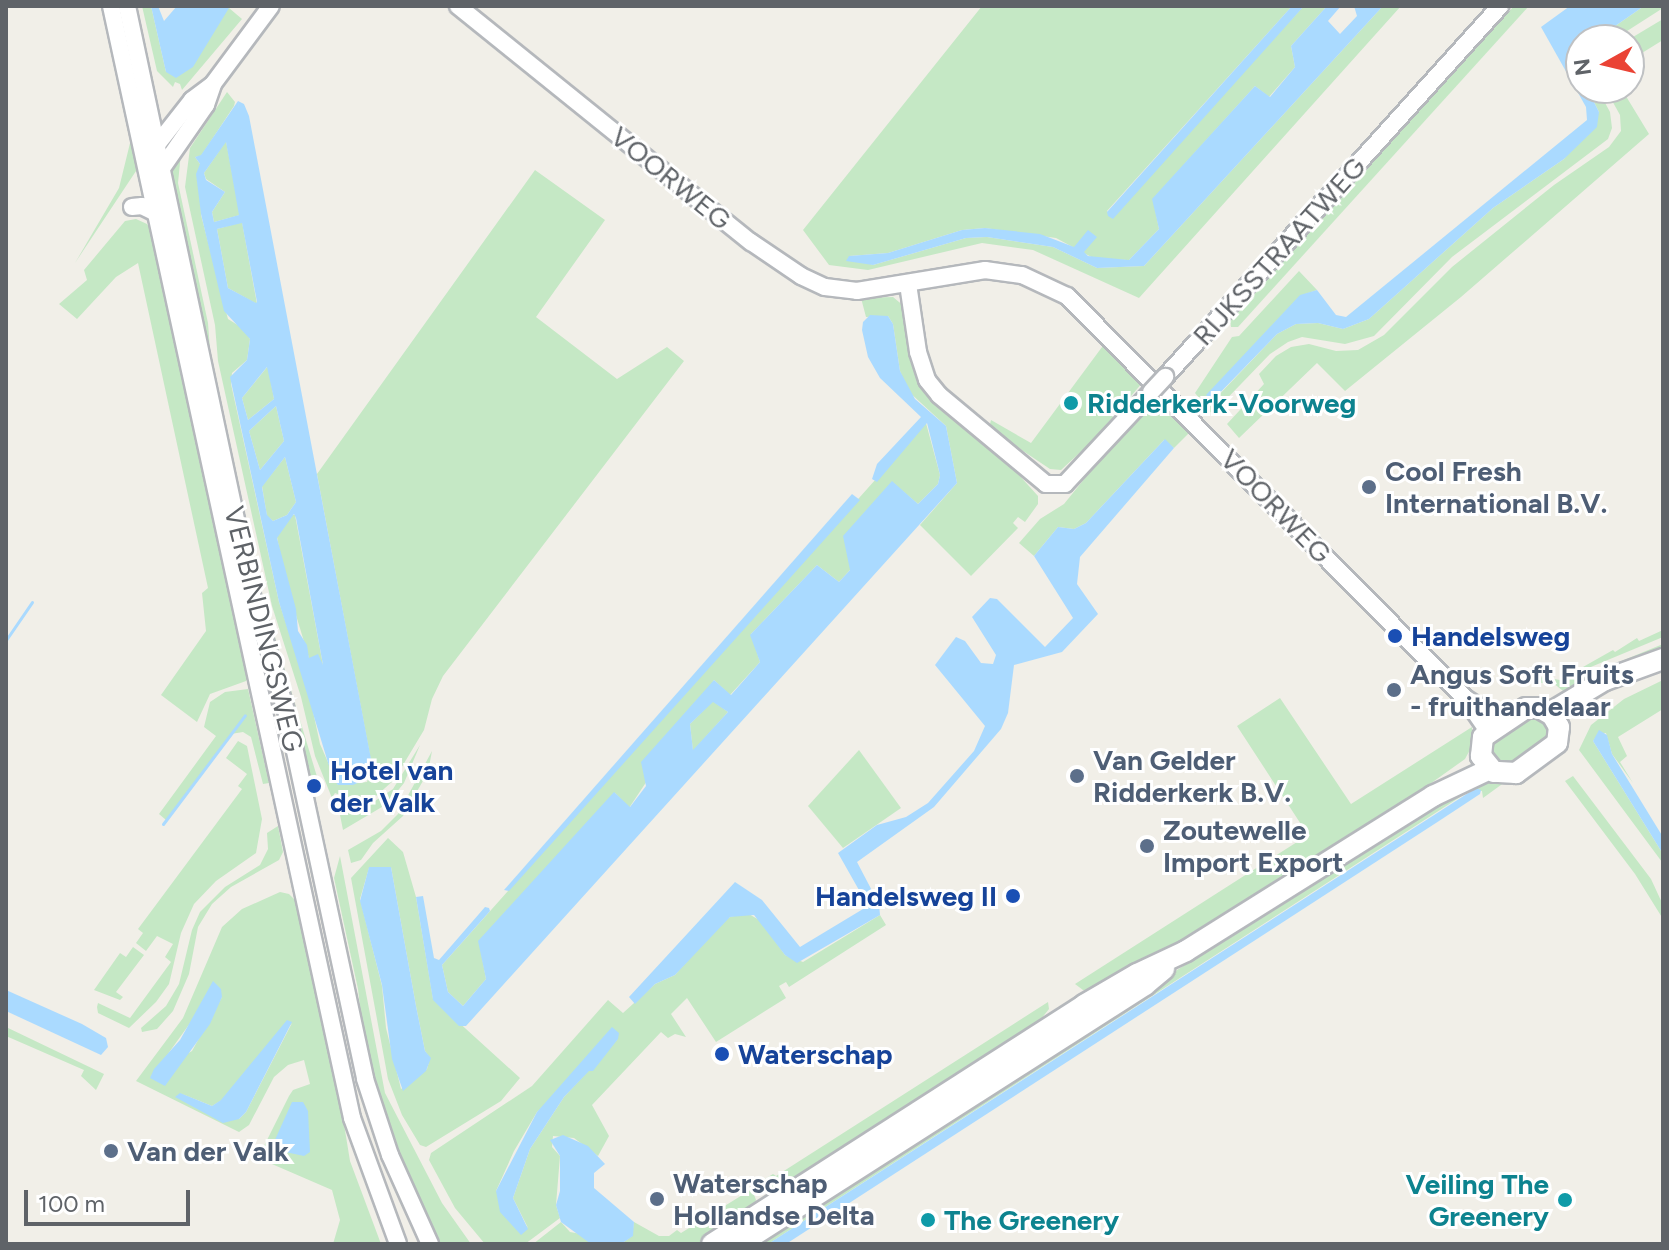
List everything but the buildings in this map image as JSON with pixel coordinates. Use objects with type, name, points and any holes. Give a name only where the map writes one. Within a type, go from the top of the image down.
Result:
[{"type":"main road","points":[[1554,720],[1605,680],[1663,659]]},
{"type":"main road","points":[[1485,762],[1481,742],[1495,727],[1531,707],[1554,720]]},
{"type":"main road","points":[[1485,762],[1510,775],[1533,764],[1557,743],[1554,720]]},
{"type":"main road","points":[[712,1244],[1084,1005],[1137,974],[1186,951],[1485,762]]},
{"type":"main road","points":[[740,1244],[1145,985],[1186,951]]},
{"type":"street","name":"VERBINDINGSWEG","points":[[111,6],[240,614],[263,697],[352,1118],[398,1244]]},
{"type":"street","name":"VERBINDINGSWEG","points":[[127,6],[254,604],[287,714],[365,1079],[390,1155],[430,1244]]},
{"type":"street","points":[[145,163],[177,118],[213,84],[271,6]]},
{"type":"street","name":"VOORWEG","points":[[458,6],[793,272],[825,287],[884,290],[949,273],[985,270],[1022,275],[1067,296],[1495,727]]},
{"type":"street","name":"RIJKSSTRAATWEG","points":[[908,284],[918,352],[927,380],[958,411],[1052,486],[1065,484],[1500,6]]},
{"type":"street","points":[[149,185],[206,105],[213,84]]},
{"type":"street","points":[[150,113],[177,118]]},
{"type":"street","points":[[132,207],[142,206],[154,212]]},
{"type":"green space","points":[[142,6],[151,6],[166,72],[229,8],[242,19],[182,90],[180,84],[175,82],[173,87],[157,71]]},
{"type":"green space","points":[[982,6],[1292,6],[1107,211],[1109,214],[1304,6],[1327,6],[1291,46],[1295,67],[1269,97],[1255,86],[1153,199],[1159,229],[1129,260],[1095,259],[1056,238],[985,228],[962,230],[888,253],[849,256],[873,265],[966,238],[987,237],[1053,247],[1097,268],[1144,266],[1383,6],[1401,6],[1139,298],[1033,250],[982,243],[868,270],[829,265],[803,230]]},
{"type":"green space","points":[[1514,6],[1529,6],[1238,327],[1231,327],[1230,320]]},
{"type":"green space","points":[[1644,6],[1663,8],[1638,24],[1618,24]]},
{"type":"green space","points":[[1663,19],[1663,40],[1645,51],[1645,30]]},
{"type":"green space","points":[[227,92],[235,102],[234,106],[201,156],[195,157],[200,164],[201,215],[228,319],[244,329],[250,339],[247,360],[232,373],[231,384],[279,602],[309,693],[320,744],[338,785],[367,782],[372,766],[317,474],[535,170],[605,220],[536,317],[617,379],[667,347],[684,361],[443,676],[432,699],[424,730],[394,780],[376,796],[347,803],[338,803],[340,795],[335,793],[332,798],[315,756],[301,697],[272,606],[218,361],[215,325],[185,187],[190,148]]},
{"type":"green space","points":[[1595,104],[1606,104],[1610,112],[1612,128],[1608,139],[1452,257],[1374,336],[1345,344],[1302,337],[1288,342],[1270,354],[1212,414],[1195,393],[1232,337],[1239,336],[1299,271],[1317,290],[1300,296],[1257,342],[1214,400],[1277,334],[1296,324],[1318,323],[1343,329],[1369,319],[1493,208],[1564,159],[1599,112]]},
{"type":"green space","points":[[1614,104],[1631,104],[1649,134],[1461,297],[1345,391],[1317,363],[1239,438],[1227,424],[1264,384],[1259,374],[1276,356],[1291,347],[1309,344],[1336,351],[1358,350],[1384,335],[1452,267],[1554,185],[1609,147],[1621,131],[1620,115]]},
{"type":"green space","points":[[132,135],[138,163],[136,171],[75,263],[119,188]]},
{"type":"green space","points":[[226,141],[240,215],[214,222],[212,212],[225,192],[206,179],[204,173]]},
{"type":"green space","points":[[181,153],[178,183],[208,323],[211,363],[260,587],[318,780],[312,781],[263,618],[200,332],[199,301],[171,169]]},
{"type":"green space","points":[[136,219],[147,224],[153,233],[249,677],[246,681],[210,694],[197,722],[161,695],[206,631],[202,593],[208,588],[138,263],[116,277],[77,319],[59,304],[87,280],[84,270],[125,221]]},
{"type":"green space","points":[[242,222],[257,304],[228,288],[217,229]]},
{"type":"green space","points":[[893,297],[905,307],[915,361],[1038,496],[1038,504],[1025,522],[1018,517],[1013,523],[1018,528],[971,576],[920,525],[957,483],[946,426],[908,391],[900,371],[893,324],[888,316],[866,317],[861,298]]},
{"type":"green space","points":[[1105,343],[1143,382],[1126,402],[1118,404],[1110,414],[1114,418],[1112,423],[1061,470],[1050,469],[989,428],[991,420],[1031,443]]},
{"type":"green space","points":[[268,366],[274,399],[248,420],[242,398]]},
{"type":"green space","points":[[1158,398],[1191,431],[1174,448],[1164,440],[1086,523],[1074,529],[1058,527],[1034,556],[1019,543],[1040,519],[1064,504],[1119,436],[1124,435]]},
{"type":"green space","points":[[276,406],[284,441],[260,470],[249,431]]},
{"type":"green space","points":[[926,423],[940,475],[938,484],[918,504],[892,482],[850,570],[839,582],[817,565],[751,634],[760,662],[730,695],[714,680],[629,808],[615,793],[479,941],[486,979],[463,1006],[448,992],[442,965]]},
{"type":"green space","points":[[285,457],[296,502],[287,515],[273,521],[267,516],[262,486]]},
{"type":"green space","points":[[295,515],[323,665],[309,658],[285,579],[277,537]]},
{"type":"green space","points":[[1663,630],[1663,637],[1586,669],[1585,676],[1663,644],[1663,653],[1567,694],[1553,683],[1535,683],[1542,677],[1560,680],[1637,638],[1639,641]]},
{"type":"green space","points":[[1663,680],[1663,709],[1618,737],[1627,756],[1620,762],[1633,783],[1612,754],[1606,733],[1598,734],[1593,741],[1663,854],[1662,862],[1579,750],[1591,725],[1624,699]]},
{"type":"green space","points":[[248,689],[269,783],[263,784],[251,737],[243,732],[231,734],[166,820],[159,814],[216,736],[204,727],[210,702],[225,692]]},
{"type":"green space","points":[[1280,698],[1351,804],[1472,727],[1472,746],[1465,759],[1378,821],[1201,932],[1091,992],[1083,990],[1075,984],[1308,835],[1237,726]]},
{"type":"green space","points":[[713,701],[728,712],[693,751],[690,724]]},
{"type":"green space","points":[[1529,717],[1538,718],[1546,724],[1548,738],[1513,764],[1501,765],[1491,755],[1494,741]]},
{"type":"green space","points":[[238,741],[247,746],[262,819],[256,853],[216,881],[194,904],[181,933],[169,984],[156,1002],[129,1028],[98,1013],[98,1003],[130,1018],[171,962],[165,957],[173,944],[157,936],[146,951],[136,943],[143,933],[138,929],[242,789],[238,786],[247,774],[226,758]]},
{"type":"green space","points":[[420,745],[404,783],[387,804],[343,830],[339,810],[375,801],[393,789]]},
{"type":"green space","points":[[859,750],[901,808],[843,848],[808,806]]},
{"type":"green space","points":[[432,751],[428,772],[403,816],[373,843],[361,860],[351,863],[348,850],[381,831],[398,814]]},
{"type":"green space","points":[[1573,776],[1651,879],[1663,905],[1663,919],[1635,874],[1565,781]]},
{"type":"green space","points":[[1488,780],[1505,782],[1483,798],[1482,791],[1471,790],[768,1244],[749,1244],[1463,787]]},
{"type":"green space","points":[[278,826],[283,852],[279,860],[231,887],[212,904],[198,927],[189,974],[173,1011],[157,1029],[142,1032],[141,1028],[166,1006],[179,984],[192,930],[200,912],[225,887],[260,865],[268,849],[267,833]]},
{"type":"green space","points":[[388,838],[403,852],[416,897],[433,999],[520,1078],[501,1101],[426,1147],[420,1145],[402,1115],[388,1079],[351,878]],"holes":[[[391,867],[425,1051],[430,1058],[427,1069],[401,1089],[386,1028],[382,986],[360,899],[369,868]]]},
{"type":"green space","points":[[340,856],[385,1093],[442,1203],[471,1244],[438,1244],[387,1132],[365,1051],[358,989],[334,878]]},
{"type":"green space","points":[[280,892],[289,894],[298,903],[337,1081],[350,1161],[381,1244],[333,1244],[340,1220],[332,1190],[258,1158],[293,1090],[310,1084],[304,1060],[288,1065],[274,1077],[249,1125],[239,1132],[136,1081],[183,1018],[222,927],[242,909]],"holes":[[[222,997],[192,1051],[155,1072],[198,1012]],[[292,1023],[246,1112],[239,1119],[180,1093],[212,1106],[222,1100]]]},
{"type":"green space","points":[[747,913],[761,921],[785,955],[803,962],[880,915],[886,925],[789,987],[786,982],[779,986],[786,998],[716,1042],[687,998],[671,1014],[686,1037],[675,1034],[668,1038],[661,1032],[592,1105],[609,1136],[598,1156],[574,1138],[553,1136],[552,1147],[560,1156],[556,1205],[560,1218],[525,1244],[485,1244],[455,1208],[429,1160],[431,1153],[532,1086],[608,1000],[623,1013],[655,984],[675,975],[719,925],[730,917]],"holes":[[[618,1039],[564,1097],[530,1149],[513,1198],[528,1228],[496,1191],[514,1151],[537,1112]]]},
{"type":"green space","points":[[133,947],[144,955],[116,992],[123,997],[120,1000],[94,990],[120,953],[126,957]]},
{"type":"green space","points":[[1048,1002],[1049,1009],[1041,1019],[777,1192],[769,1191],[760,1182],[773,1174],[776,1176]]},
{"type":"green space","points":[[6,1027],[104,1074],[96,1090],[81,1076],[84,1070],[6,1036]]},
{"type":"green space","points":[[752,1189],[756,1200],[752,1211],[698,1244],[621,1244],[632,1236],[634,1222],[659,1236],[669,1236],[677,1230],[681,1233]]},
{"type":"green space","points":[[561,1222],[570,1232],[581,1234],[591,1244],[533,1244]]},
{"type":"water","points":[[151,6],[158,6],[164,21],[177,6],[229,8],[193,67],[176,78],[166,72]]},
{"type":"water","points":[[1292,6],[1304,6],[1113,219],[1108,216],[1107,212]]},
{"type":"water","points":[[1327,6],[1341,6],[1328,21],[1340,34],[1357,16],[1354,6],[1383,6],[1144,266],[1097,268],[1053,247],[987,237],[966,238],[873,265],[846,261],[849,256],[888,253],[962,230],[985,228],[1040,234],[1074,247],[1088,230],[1097,237],[1084,252],[1088,256],[1129,260],[1159,229],[1152,199],[1255,86],[1270,97],[1295,67],[1291,46]]},
{"type":"water","points":[[1570,6],[1644,6],[1618,24],[1565,24],[1565,70],[1541,27]]},
{"type":"water","points":[[238,101],[244,104],[249,116],[371,759],[371,777],[353,785],[338,785],[333,779],[279,602],[230,377],[247,360],[250,339],[224,311],[201,214],[196,174],[200,164],[195,157],[201,155]],"holes":[[[226,142],[239,215],[214,222],[212,212],[225,192],[206,180],[204,173]],[[242,223],[257,302],[228,288],[217,229]],[[267,367],[274,399],[248,420],[242,398]],[[276,406],[284,441],[260,470],[249,431]],[[285,457],[296,502],[287,515],[273,521],[267,515],[262,487]],[[294,514],[323,665],[318,654],[309,658],[307,645],[298,631],[296,609],[277,538]]]},
{"type":"water","points":[[1584,104],[1595,104],[1599,112],[1597,127],[1564,159],[1493,208],[1369,319],[1343,329],[1318,323],[1296,324],[1277,334],[1213,400],[1206,395],[1300,295],[1317,290],[1336,315],[1346,317],[1587,120]]},
{"type":"water","points":[[870,315],[888,316],[893,324],[900,371],[915,399],[946,426],[957,483],[466,1026],[459,1026],[433,1000],[416,897],[423,896],[434,958],[439,960],[485,907],[489,908],[490,911],[442,965],[448,992],[463,1006],[486,979],[478,941],[614,792],[630,807],[646,786],[641,762],[714,680],[731,695],[760,662],[750,635],[817,565],[839,582],[850,570],[843,536],[892,481],[918,504],[938,484],[940,475],[927,423],[877,482],[872,479],[877,464],[921,417],[880,378],[868,357],[863,322]],"holes":[[[713,702],[728,712],[693,750],[690,724]]]},
{"type":"water","points":[[1165,439],[1174,448],[1080,557],[1077,584],[1098,614],[1062,652],[1014,665],[1008,713],[1001,729],[934,807],[857,862],[879,904],[880,915],[797,963],[785,955],[754,915],[730,917],[675,975],[655,984],[635,1004],[629,997],[735,882],[762,900],[800,947],[868,906],[838,853],[877,825],[906,817],[928,803],[974,751],[985,726],[935,665],[956,637],[965,641],[981,663],[993,664],[996,655],[972,617],[990,598],[997,599],[1045,647],[1073,618],[1034,556],[1058,527],[1074,529],[1086,523]]},
{"type":"water","points":[[852,494],[860,500],[509,891],[504,890]]},
{"type":"water","points":[[1599,730],[1607,735],[1612,754],[1663,837],[1663,854],[1593,741]]},
{"type":"water","points":[[1476,788],[1481,790],[1480,794],[786,1244],[768,1244]]},
{"type":"water","points":[[369,867],[391,867],[425,1051],[431,1058],[426,1071],[403,1091],[392,1059],[382,985],[360,901]]},
{"type":"water","points":[[213,981],[221,989],[222,997],[210,1024],[165,1086],[150,1078],[154,1069],[180,1040]]},
{"type":"water","points":[[6,990],[82,1024],[106,1038],[108,1047],[101,1055],[6,1011]]},
{"type":"water","points":[[287,1020],[292,1022],[246,1112],[239,1119],[223,1123],[175,1097],[180,1093],[212,1106],[221,1100]]},
{"type":"water","points":[[612,1027],[619,1033],[618,1039],[593,1071],[589,1071],[564,1097],[530,1149],[513,1198],[528,1229],[521,1235],[500,1212],[496,1191],[537,1112]]},
{"type":"water","points":[[292,1102],[303,1102],[308,1111],[310,1152],[304,1156],[276,1150],[274,1142]]},
{"type":"water","points":[[563,1135],[588,1146],[605,1164],[594,1173],[594,1188],[634,1222],[633,1236],[621,1244],[591,1244],[561,1222],[556,1205],[560,1191],[560,1156],[550,1140]]},
{"type":"waterway","points":[[6,640],[32,602]]},
{"type":"waterway","points":[[163,824],[245,715]]},
{"type":"place","name":"Ridderkerk-Voorweg","points":[[1071,403]]},
{"type":"place","name":"Cool Fresh International B.V.","points":[[1369,487]]},
{"type":"place","name":"Handelsweg","points":[[1395,636]]},
{"type":"place","name":"Angus Soft Fruits - fruithandelaar","points":[[1394,690]]},
{"type":"place","name":"Van Gelder Ridderkerk B.V.","points":[[1077,776]]},
{"type":"place","name":"Hotel van der Valk","points":[[314,786]]},
{"type":"place","name":"Zoutewelle Import Export","points":[[1147,846]]},
{"type":"place","name":"Handelsweg II","points":[[1013,896]]},
{"type":"place","name":"Waterschap","points":[[722,1054]]},
{"type":"place","name":"Van der Valk","points":[[111,1151]]},
{"type":"place","name":"Waterschap Hollandse Delta","points":[[657,1199]]},
{"type":"place","name":"Veiling The Greenery","points":[[1565,1200]]},
{"type":"place","name":"The Greenery","points":[[928,1220]]}]
